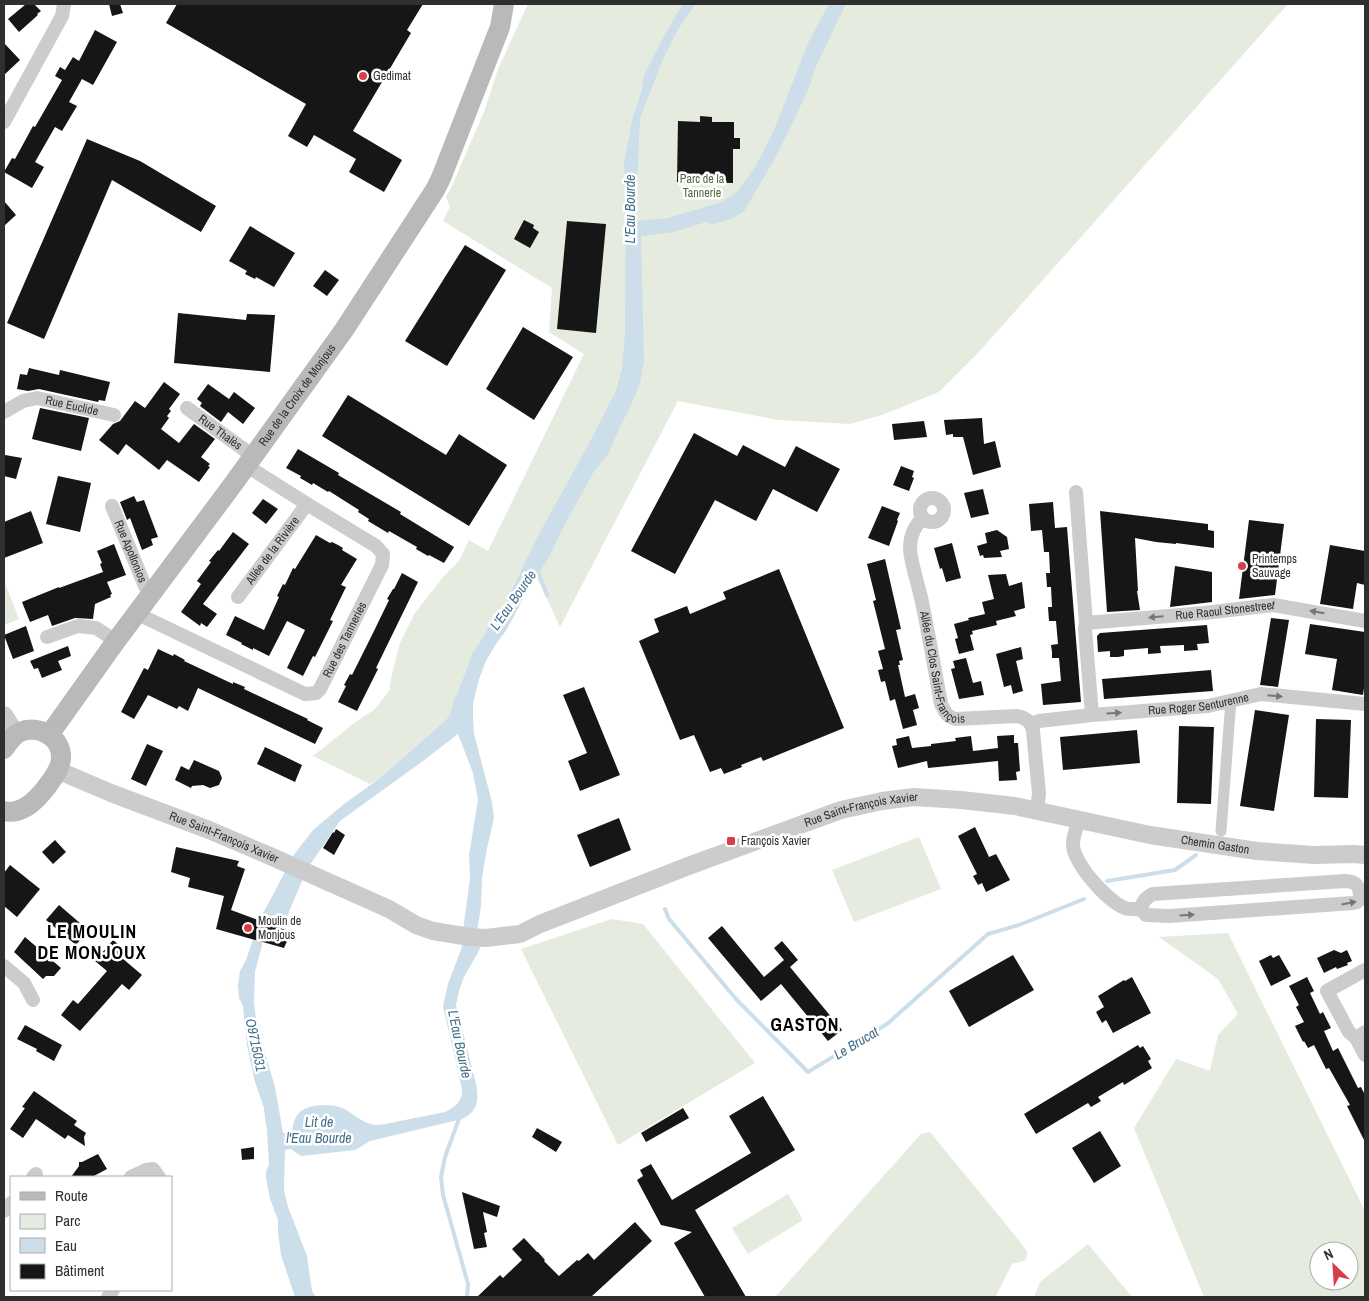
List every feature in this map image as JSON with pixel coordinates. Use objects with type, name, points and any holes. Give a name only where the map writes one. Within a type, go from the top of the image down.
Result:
[{"type":"main road","name":"Rue de la Croix de Monjous","points":[[49,736],[116,641],[250,461],[344,330],[435,190],[500,27],[504,4]]},
{"type":"main road","name":"Rue de la Croix de Monjous","points":[[500,27],[516,4]]},
{"type":"main road","points":[[8,813],[24,809],[31,804],[47,785],[61,763],[61,756],[56,741],[42,731],[34,729],[24,730],[10,742]]},
{"type":"street","points":[[4,122],[62,16],[64,4]]},
{"type":"street","name":"Rue Euclide","points":[[4,412],[30,398],[37,398],[114,415]]},
{"type":"street","name":"Rue Thalès","points":[[187,408],[250,461]]},
{"type":"street","name":"Rue des Tanneries","points":[[138,612],[146,618],[201,643],[298,692],[304,694],[316,693],[320,689],[382,565],[383,554],[376,546],[307,504],[250,461]]},
{"type":"street","points":[[1076,492],[1092,715]]},
{"type":"street","name":"Allée de la Rivière","points":[[238,597],[307,504]]},
{"type":"street","name":"Rue Apollonios","points":[[112,506],[145,586],[152,592]]},
{"type":"street","name":"Allée du Clos Saint-François","points":[[923,518],[918,522],[914,531],[910,551],[944,711],[949,717],[956,720],[1017,716],[1026,718],[1031,724]]},
{"type":"street","name":"Rue Raoul Stonestreet","points":[[1086,623],[1273,605],[1365,621]]},
{"type":"street","points":[[47,637],[78,626],[96,628],[116,641]]},
{"type":"street","name":"Rue Roger Senturenne","points":[[1031,724],[1039,721],[1092,715],[1208,706],[1260,694],[1365,704]]},
{"type":"street","points":[[1221,831],[1231,700]]},
{"type":"street","points":[[4,715],[10,742]]},
{"type":"street","points":[[1031,724],[1040,793],[1037,811]]},
{"type":"street","name":"Rue Saint-François Xavier","points":[[57,770],[270,856],[389,909],[416,925],[452,930],[470,937],[486,933],[520,934],[540,924],[714,856],[841,810],[882,801],[914,797],[961,800],[1015,806],[1079,820]]},
{"type":"street","points":[[1079,820],[1074,838],[1074,848],[1076,856],[1092,882],[1107,896],[1125,908],[1141,910],[1146,915],[1169,916],[1353,904],[1360,898],[1360,888],[1352,881],[1345,881],[1153,894],[1145,900],[1141,910]]},
{"type":"street","name":"Chemin Gaston","points":[[1079,820],[1150,835],[1257,851],[1314,855],[1362,853]]},
{"type":"street","points":[[4,966],[24,983],[33,1000]]},
{"type":"street","points":[[1365,970],[1328,991],[1349,1032],[1361,1035],[1365,1055]]},
{"type":"street","points":[[133,1176],[153,1169],[158,1176]]},
{"type":"green space","name":"Parc de la Tannerie","points":[[528,4],[1288,4],[978,353],[939,392],[882,415],[850,424],[778,420],[678,401],[560,627],[538,580],[521,571],[504,607],[472,654],[450,714],[446,720],[380,778],[370,784],[313,756],[374,710],[389,691],[400,643],[415,613],[443,577],[459,561],[469,540],[488,551],[584,354],[549,332],[552,288],[443,221],[450,207],[446,197],[484,112],[498,69]]},
{"type":"green space","points":[[4,580],[19,619],[4,625]]},
{"type":"green space","points":[[919,837],[941,889],[854,922],[832,870]]},
{"type":"green space","points":[[612,919],[643,924],[755,1063],[618,1145],[521,949]]},
{"type":"green space","points":[[1228,933],[1365,1211],[1365,1297],[1204,1297],[1134,1128],[1176,1059],[1210,1071],[1218,1035],[1238,1014],[1218,979],[1159,937]]},
{"type":"green space","points":[[930,1132],[1027,1252],[1026,1260],[1012,1264],[996,1296],[775,1297],[921,1134]]},
{"type":"green space","points":[[788,1194],[803,1220],[748,1254],[732,1228]]},
{"type":"green space","points":[[1088,1244],[1132,1297],[1034,1297],[1040,1282]]},
{"type":"water","name":"Lit de l'Eau Bourde","points":[[683,4],[695,4],[677,31],[663,59],[640,118],[635,197],[638,221],[668,218],[722,202],[737,192],[755,167],[772,135],[809,41],[829,4],[846,4],[790,128],[773,162],[744,211],[725,221],[712,224],[706,222],[674,232],[641,236],[644,361],[640,383],[609,453],[593,473],[549,557],[486,661],[473,703],[474,734],[492,802],[494,818],[482,878],[481,906],[477,932],[480,949],[464,977],[456,1005],[476,1084],[476,1105],[471,1113],[462,1119],[370,1141],[355,1150],[301,1156],[291,1149],[285,1150],[284,1190],[288,1207],[307,1256],[312,1291],[316,1297],[295,1297],[281,1255],[278,1220],[270,1199],[266,1178],[269,1164],[267,1130],[264,1108],[255,1082],[247,1045],[243,1006],[239,998],[240,971],[246,960],[260,919],[290,860],[313,830],[344,804],[380,778],[446,720],[450,714],[472,654],[504,606],[538,536],[616,391],[622,369],[625,334],[625,158],[644,75]],"holes":[[[458,734],[473,773],[478,800],[469,855],[470,878],[462,947],[448,984],[443,1006],[462,1089],[460,1100],[455,1106],[445,1112],[378,1125],[361,1120],[337,1106],[312,1106],[298,1114],[292,1132],[283,1133],[275,1087],[257,1026],[254,1003],[255,972],[263,941],[283,926],[307,869],[340,821]]]},
{"type":"building","points":[[26,4],[34,4],[41,11],[19,32],[8,19]]},
{"type":"building","points":[[109,4],[120,4],[123,13],[112,16]]},
{"type":"building","points":[[177,4],[423,4],[407,30],[411,33],[353,131],[402,160],[384,192],[349,172],[356,159],[314,135],[307,147],[288,136],[306,104],[166,23]]},
{"type":"building","points":[[95,30],[117,42],[93,85],[82,79],[69,102],[77,106],[62,131],[55,127],[35,162],[44,167],[32,188],[4,172],[12,158],[15,159],[62,80],[55,76],[60,67],[65,70],[73,57],[79,61]]},
{"type":"building","points":[[4,43],[20,60],[4,75]]},
{"type":"building","points":[[700,116],[712,117],[712,122],[734,122],[734,138],[740,138],[740,149],[733,149],[733,183],[677,182],[678,121],[700,122]]},
{"type":"building","points":[[87,139],[140,161],[216,206],[201,232],[112,180],[44,339],[7,323]]},
{"type":"building","points":[[4,201],[16,215],[4,226]]},
{"type":"building","points":[[524,220],[534,225],[533,228],[539,232],[530,248],[514,239]]},
{"type":"building","points":[[567,221],[606,224],[596,333],[557,329]]},
{"type":"building","points":[[250,226],[295,253],[274,287],[256,277],[255,279],[245,274],[247,271],[229,261]]},
{"type":"building","points":[[465,245],[506,270],[447,366],[405,341]]},
{"type":"building","points":[[325,270],[339,280],[327,296],[313,286]]},
{"type":"building","points":[[178,313],[246,320],[247,314],[275,315],[270,372],[174,363]]},
{"type":"building","points":[[523,327],[573,357],[534,420],[486,389]]},
{"type":"building","points":[[29,368],[59,375],[60,370],[110,382],[105,401],[99,400],[98,402],[39,389],[28,391],[17,389],[20,374],[27,375]]},
{"type":"building","points":[[164,382],[180,394],[169,409],[171,411],[167,416],[169,418],[161,429],[179,443],[194,424],[215,439],[201,457],[210,464],[208,466],[210,467],[199,482],[167,460],[159,470],[126,444],[118,455],[99,440],[113,424],[120,421],[135,401],[145,408]]},
{"type":"building","points":[[208,384],[229,399],[234,392],[255,408],[243,424],[228,412],[221,422],[200,406],[202,403],[197,399]]},
{"type":"building","points":[[348,395],[446,455],[459,434],[507,465],[469,526],[322,436]]},
{"type":"building","points":[[40,408],[89,418],[81,451],[32,439]]},
{"type":"building","points":[[982,418],[984,444],[995,441],[1001,467],[973,475],[963,437],[953,437],[953,434],[946,435],[944,420]]},
{"type":"building","points":[[924,421],[927,437],[894,440],[892,424]]},
{"type":"building","points":[[694,433],[737,456],[743,445],[785,467],[796,446],[840,469],[817,512],[773,489],[756,521],[715,500],[675,574],[631,551]]},
{"type":"building","points":[[298,449],[454,547],[444,563],[428,556],[416,549],[417,547],[368,521],[369,519],[358,512],[359,510],[329,491],[313,483],[312,485],[300,478],[301,476],[286,468]]},
{"type":"building","points":[[5,455],[22,458],[16,479],[4,476]]},
{"type":"building","points":[[901,466],[914,471],[912,477],[914,478],[909,491],[893,485]]},
{"type":"building","points":[[58,476],[91,483],[80,532],[46,524]]},
{"type":"building","points":[[983,489],[989,514],[971,518],[964,493]]},
{"type":"building","points":[[134,496],[137,502],[144,500],[158,537],[151,539],[153,545],[142,550],[130,518],[127,520],[120,502]]},
{"type":"building","points":[[263,499],[278,509],[266,524],[252,513]]},
{"type":"building","points":[[1053,502],[1055,528],[1067,527],[1081,702],[1043,705],[1041,684],[1061,681],[1059,658],[1052,658],[1051,645],[1058,644],[1056,621],[1049,621],[1048,607],[1052,607],[1051,587],[1047,587],[1046,573],[1050,573],[1049,552],[1044,552],[1042,530],[1031,531],[1029,504]]},
{"type":"building","points":[[882,506],[900,513],[889,546],[868,538]]},
{"type":"building","points":[[31,511],[43,543],[4,558],[4,522]]},
{"type":"building","points":[[1100,511],[1208,524],[1208,530],[1214,531],[1214,548],[1135,538],[1137,591],[1140,610],[1107,612]]},
{"type":"building","points":[[1249,520],[1284,524],[1275,595],[1239,599]]},
{"type":"building","points":[[997,530],[1007,537],[1009,549],[1000,551],[1002,557],[984,558],[983,555],[980,556],[977,546],[987,543],[985,533]]},
{"type":"building","points":[[233,532],[249,544],[203,604],[217,614],[207,627],[201,623],[200,626],[181,612],[201,584],[197,581],[211,562],[209,561]]},
{"type":"building","points":[[316,535],[338,545],[343,548],[342,550],[357,559],[341,585],[346,587],[330,620],[333,621],[303,676],[287,668],[305,630],[287,621],[269,656],[253,648],[253,650],[226,635],[235,616],[264,630],[283,584],[285,585],[293,568],[295,569]]},
{"type":"building","points":[[952,543],[961,578],[946,582],[934,548]]},
{"type":"building","points":[[114,544],[126,575],[107,582],[112,594],[110,595],[111,597],[95,604],[93,619],[75,618],[52,626],[48,615],[30,622],[22,602],[103,572],[100,564],[102,563],[97,551]]},
{"type":"building","points":[[1330,545],[1365,551],[1365,585],[1357,583],[1353,609],[1320,604]]},
{"type":"building","points":[[885,559],[901,629],[896,630],[903,660],[899,661],[900,665],[898,665],[905,697],[915,694],[919,708],[913,710],[917,725],[903,729],[895,699],[890,701],[885,681],[881,682],[878,670],[883,669],[878,651],[885,649],[873,601],[876,600],[867,564]]},
{"type":"building","points":[[1175,566],[1212,572],[1212,602],[1170,607]]},
{"type":"building","points":[[779,569],[844,728],[763,761],[761,757],[724,774],[721,768],[710,772],[694,735],[680,740],[639,641],[659,632],[654,619],[687,606],[690,614],[726,599],[723,592]]},
{"type":"building","points":[[402,573],[418,582],[357,711],[338,702],[346,686],[344,685],[350,674],[352,675],[389,600],[387,599]]},
{"type":"building","points":[[1006,574],[1009,586],[1022,582],[1025,608],[1014,611],[1016,616],[996,621],[997,625],[972,631],[973,634],[970,635],[974,650],[959,654],[955,639],[958,638],[954,624],[985,614],[982,602],[994,599],[988,575]]},
{"type":"building","points":[[1271,618],[1289,620],[1278,687],[1260,685]]},
{"type":"building","points":[[1310,624],[1365,632],[1365,681],[1363,695],[1332,690],[1337,659],[1305,654]]},
{"type":"building","points":[[1207,625],[1209,643],[1197,644],[1198,650],[1184,651],[1184,645],[1160,646],[1161,653],[1148,654],[1148,648],[1124,650],[1124,656],[1118,657],[1110,657],[1110,651],[1098,652],[1097,636],[1100,633]]},
{"type":"building","points":[[26,626],[34,651],[13,659],[4,635]]},
{"type":"building","points":[[68,646],[71,656],[58,661],[62,670],[42,678],[38,668],[34,669],[30,661]]},
{"type":"building","points":[[1021,647],[1023,659],[1016,661],[1023,691],[1013,694],[1011,685],[1004,687],[996,654]]},
{"type":"building","points":[[158,649],[173,656],[174,654],[184,661],[233,684],[233,682],[245,687],[244,689],[323,728],[315,744],[198,688],[188,711],[179,706],[177,709],[148,695],[134,719],[121,712],[144,668],[148,670]]},
{"type":"building","points":[[966,658],[973,683],[981,681],[984,695],[959,699],[951,669],[955,668],[953,661]]},
{"type":"building","points":[[1211,670],[1213,691],[1104,699],[1102,679]]},
{"type":"building","points":[[584,687],[620,775],[580,791],[568,761],[587,753],[563,695]]},
{"type":"building","points":[[1255,710],[1289,715],[1274,811],[1240,806]]},
{"type":"building","points":[[1316,719],[1351,720],[1348,798],[1314,797]]},
{"type":"building","points":[[1179,726],[1214,727],[1211,804],[1177,803]]},
{"type":"building","points":[[1137,730],[1140,763],[1063,770],[1060,737]]},
{"type":"building","points":[[1014,735],[1014,743],[1018,743],[1020,771],[1016,772],[1017,780],[999,781],[998,761],[928,768],[927,761],[898,768],[892,746],[897,745],[896,739],[909,736],[912,748],[956,741],[955,738],[971,736],[973,751],[998,748],[997,736]]},
{"type":"building","points":[[147,744],[163,751],[146,786],[131,779]]},
{"type":"building","points":[[265,747],[302,765],[295,782],[257,764]]},
{"type":"building","points":[[194,760],[219,771],[222,778],[219,785],[210,788],[203,785],[192,786],[191,788],[175,780],[181,766],[189,770]]},
{"type":"building","points":[[619,818],[631,850],[590,867],[577,835]]},
{"type":"building","points":[[975,827],[989,857],[996,854],[1010,880],[986,892],[982,883],[978,885],[973,876],[977,874],[958,836]]},
{"type":"building","points":[[336,829],[345,835],[334,855],[323,848]]},
{"type":"building","points":[[55,840],[66,852],[53,864],[42,852]]},
{"type":"building","points":[[176,847],[239,861],[237,866],[245,869],[231,910],[291,932],[284,948],[216,929],[224,896],[188,887],[190,878],[171,872]]},
{"type":"building","points":[[10,865],[40,889],[17,917],[4,906],[4,873]]},
{"type":"building","points":[[59,905],[88,930],[76,945],[46,920]]},
{"type":"building","points":[[722,926],[764,977],[784,960],[774,948],[782,941],[798,960],[790,967],[842,1030],[828,1041],[781,984],[761,1001],[708,938]]},
{"type":"building","points":[[25,937],[61,968],[54,976],[46,976],[43,979],[14,952]]},
{"type":"building","points":[[113,940],[128,952],[122,958],[142,975],[129,990],[122,984],[80,1031],[61,1015],[73,1000],[78,1004],[107,971],[95,961]]},
{"type":"building","points":[[1334,950],[1341,953],[1347,950],[1352,961],[1347,963],[1348,965],[1337,969],[1336,967],[1324,973],[1317,958]]},
{"type":"building","points":[[1013,955],[1034,990],[969,1027],[949,991]]},
{"type":"building","points":[[1271,955],[1273,958],[1279,955],[1291,976],[1271,986],[1259,961]]},
{"type":"building","points":[[1132,977],[1151,1013],[1113,1033],[1106,1020],[1102,1023],[1096,1012],[1104,1007],[1098,996]]},
{"type":"building","points":[[1307,977],[1314,991],[1310,993],[1320,1014],[1323,1012],[1331,1028],[1324,1031],[1333,1051],[1338,1048],[1358,1088],[1361,1087],[1365,1095],[1365,1142],[1347,1106],[1350,1105],[1329,1068],[1326,1069],[1314,1045],[1308,1048],[1303,1042],[1295,1026],[1304,1022],[1296,1007],[1299,1005],[1289,986]]},
{"type":"building","points":[[25,1025],[62,1045],[54,1061],[36,1051],[37,1049],[17,1039]]},
{"type":"building","points":[[1138,1045],[1140,1048],[1143,1046],[1151,1059],[1148,1061],[1152,1068],[1124,1085],[1123,1082],[1098,1097],[1101,1101],[1091,1107],[1088,1103],[1036,1134],[1024,1114]]},
{"type":"building","points":[[34,1091],[77,1121],[74,1125],[86,1133],[84,1137],[85,1146],[68,1135],[65,1139],[36,1119],[23,1138],[10,1129],[25,1108],[22,1107]]},
{"type":"building","points":[[763,1096],[795,1150],[695,1210],[746,1297],[705,1297],[674,1243],[692,1232],[661,1225],[637,1180],[643,1176],[640,1170],[651,1164],[672,1200],[751,1153],[729,1116]]},
{"type":"building","points":[[683,1108],[689,1118],[646,1142],[641,1133]]},
{"type":"building","points":[[537,1128],[562,1142],[556,1152],[532,1137]]},
{"type":"building","points":[[1100,1131],[1121,1166],[1094,1183],[1072,1148]]},
{"type":"building","points":[[254,1147],[254,1159],[242,1160],[241,1149]]},
{"type":"building","points":[[98,1154],[107,1169],[94,1176],[72,1176],[79,1166],[79,1162]]},
{"type":"building","points":[[462,1192],[500,1206],[497,1217],[483,1212],[487,1232],[484,1233],[487,1247],[474,1249]]},
{"type":"building","points":[[635,1222],[652,1241],[591,1297],[477,1297],[500,1275],[503,1278],[522,1260],[512,1249],[524,1238],[559,1276],[588,1253],[594,1260]]},
{"type":"waterway","name":"Le Brucat","points":[[537,569],[547,595]]},
{"type":"waterway","name":"Le Brucat","points":[[1107,881],[1175,870],[1196,855]]},
{"type":"waterway","name":"Le Brucat","points":[[665,909],[669,919],[736,999],[808,1072],[887,1024],[988,934],[1019,925],[1084,899]]},
{"type":"waterway","name":"L'Eau Bourde","points":[[460,1116],[445,1157],[441,1177],[443,1195],[468,1284],[467,1297]]},
{"type":"place","name":"Gedimat","points":[[363,76]]},
{"type":"place","name":"Printemps Sauvage","points":[[1242,566]]},
{"type":"place","name":"François Xavier","points":[[731,841]]},
{"type":"place","name":"Moulin de Monjous","points":[[248,928]]},
{"type":"district","name":"LE MOULIN DE MONJOUX","points":[[92,941]]},
{"type":"district","name":"GASTON","points":[[805,1024]]},
{"type":"water label","name":"O9715031","points":[[256,1045]]}]
